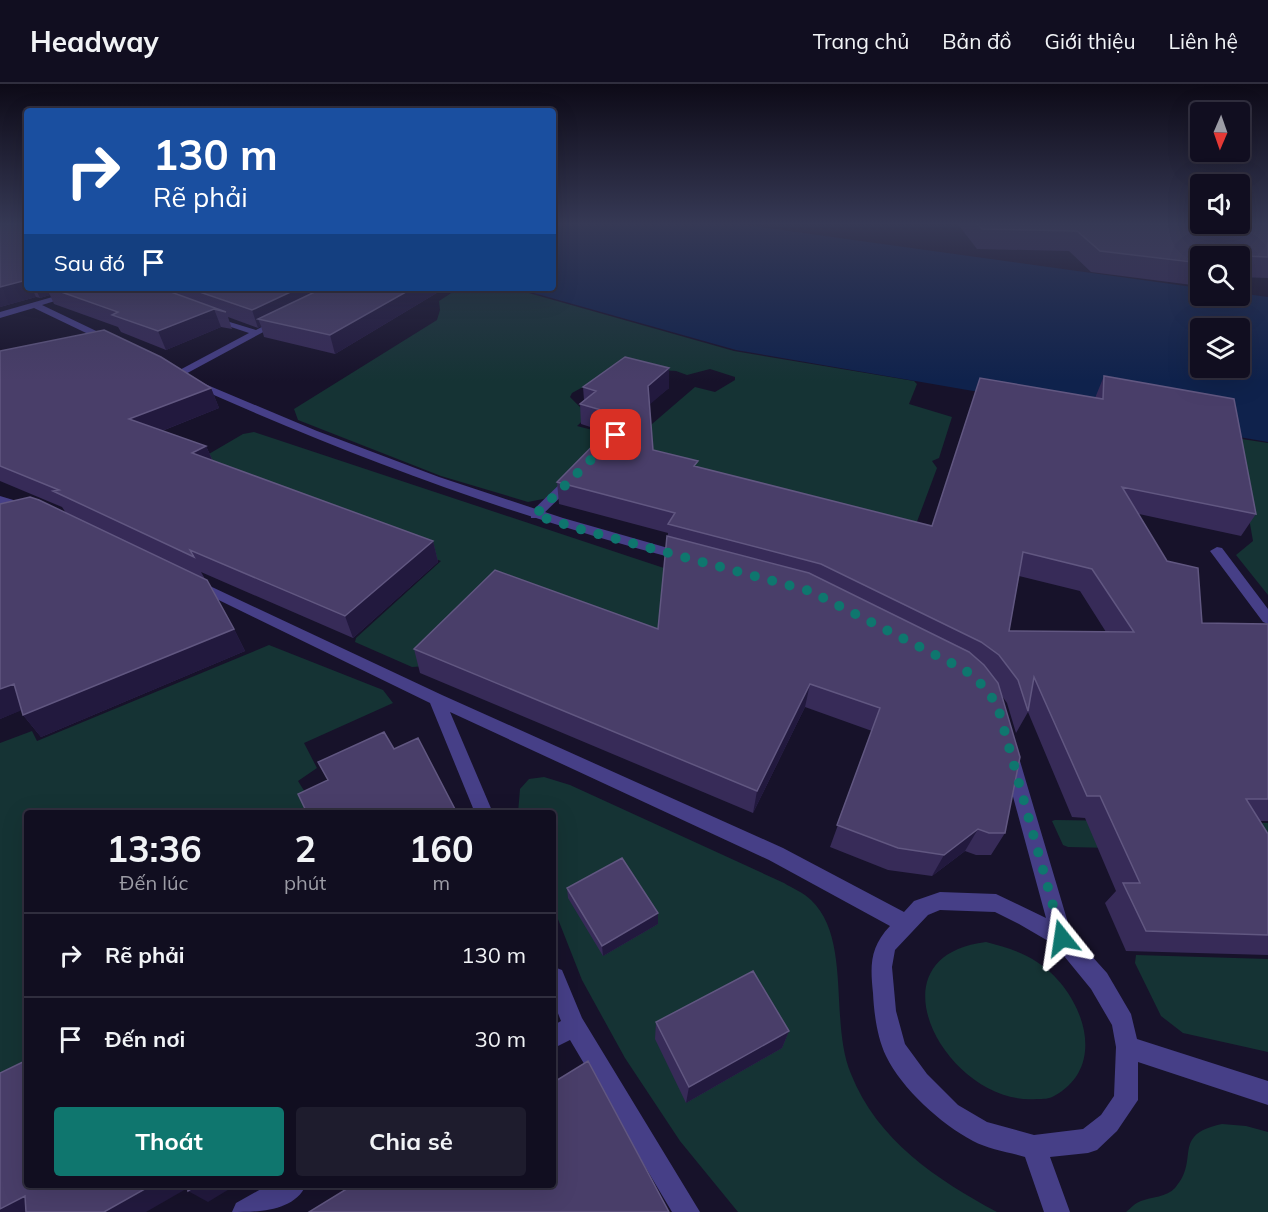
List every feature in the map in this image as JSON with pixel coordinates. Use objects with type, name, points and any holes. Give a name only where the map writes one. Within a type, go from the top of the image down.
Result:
[{"type":"street","points":[[0,315],[84,291]]},
{"type":"street","points":[[37,306],[123,348]]},
{"type":"street","points":[[202,314],[257,333]]},
{"type":"street","points":[[177,375],[289,317]]},
{"type":"street","points":[[163,368],[247,407],[444,485],[535,515],[696,561]]},
{"type":"street","points":[[535,515],[584,467]]},
{"type":"street","points":[[0,500],[46,513]]},
{"type":"street","points":[[1217,551],[1268,619]]},
{"type":"street","points":[[183,578],[436,699],[776,854],[904,923]]},
{"type":"street","points":[[436,699],[483,810]]},
{"type":"street","points":[[1006,738],[1062,938]]},
{"type":"street","points":[[940,901],[996,903],[1062,938],[1099,981],[1123,1022],[1127,1047],[1126,1100],[1109,1123],[1088,1141],[1034,1147],[982,1133],[950,1113],[919,1082],[895,1050],[885,1011],[881,967],[886,945],[904,923],[921,908],[940,901]]},
{"type":"street","points":[[556,989],[564,1031],[687,1212]]},
{"type":"street","points":[[1127,1047],[1268,1093]]},
{"type":"street","points":[[1034,1147],[1057,1212]]},
{"type":"street","points":[[245,1212],[288,1188]]},
{"type":"green space","points":[[454,291],[522,291],[734,351],[914,381],[917,384],[909,404],[952,417],[939,458],[932,461],[937,468],[912,535],[616,455],[695,387],[715,392],[735,380],[735,377],[710,369],[687,375],[676,371],[630,368],[612,371],[572,393],[570,397],[581,408],[592,412],[577,426],[608,434],[548,498],[528,502],[441,476],[298,420],[294,409],[437,320],[440,310],[439,301]]},
{"type":"green space","points":[[254,432],[706,582],[662,587],[656,651],[412,667],[355,642],[356,638],[441,561],[313,513],[202,458],[243,434]]},
{"type":"green space","points":[[1235,438],[1268,443],[1268,595],[1236,555],[1253,541]]},
{"type":"green space","points":[[269,645],[383,690],[393,703],[304,743],[317,768],[298,781],[308,797],[302,810],[24,810],[24,1083],[0,1092],[0,743],[32,731],[37,741]]},
{"type":"green space","points":[[544,777],[570,785],[784,883],[811,900],[824,917],[831,936],[836,958],[841,1030],[845,1053],[851,1074],[862,1098],[876,1119],[911,1156],[931,1172],[997,1212],[738,1212],[680,1141],[625,1058],[582,980],[556,914],[556,810],[518,810],[520,789],[529,779]]},
{"type":"green space","points":[[1052,821],[1268,823],[1268,882],[1248,851],[1068,847],[1063,845]]},
{"type":"green space","points":[[986,942],[1019,952],[1037,962],[1066,990],[1077,1009],[1083,1028],[1085,1047],[1082,1066],[1071,1082],[1052,1097],[1037,1099],[1005,1095],[975,1080],[950,1057],[933,1029],[925,1000],[930,974],[950,953]]},
{"type":"green space","points":[[1136,955],[1268,959],[1268,1052],[1183,1033],[1161,1016],[1135,963]]},
{"type":"green space","points":[[1222,1124],[1246,1126],[1268,1132],[1268,1212],[1126,1212],[1139,1202],[1172,1191],[1186,1167],[1191,1141],[1206,1129]]},
{"type":"water","points":[[556,276],[1111,276],[1190,287],[1190,306],[1250,306],[1250,295],[1268,297],[1268,442],[736,350],[527,291],[556,291]]},
{"type":"building","points":[[0,276],[24,276],[24,281],[0,287]]},
{"type":"building","points":[[58,291],[168,291],[226,312],[214,309],[158,331],[112,315],[118,312]]},
{"type":"building","points":[[197,291],[293,291],[252,310]]},
{"type":"building","points":[[317,291],[408,291],[330,335],[258,319]]},
{"type":"building","points":[[104,330],[161,357],[211,388],[129,419],[206,446],[192,453],[433,541],[345,616],[190,550],[194,557],[53,491],[59,490],[0,466],[0,351]]},
{"type":"building","points":[[625,357],[669,368],[648,386],[653,450],[698,461],[694,466],[932,526],[980,378],[1103,399],[1104,376],[1234,399],[1256,514],[1122,487],[1167,561],[1198,568],[1202,623],[1268,624],[1268,799],[1246,799],[1268,834],[1268,935],[1146,931],[1123,883],[1140,883],[1100,796],[1087,796],[1034,677],[1028,711],[1018,680],[999,655],[981,642],[821,564],[668,524],[675,513],[557,482],[622,416],[620,410],[608,412],[580,404],[596,391],[583,387]],"holes":[[[1023,552],[1092,569],[1134,632],[1009,631]]]},
{"type":"building","points":[[30,497],[207,580],[234,629],[23,715],[14,684],[0,689],[0,504]]},
{"type":"building","points":[[667,536],[809,573],[969,652],[984,665],[998,683],[1020,757],[1005,833],[989,833],[978,829],[944,855],[898,848],[837,825],[880,708],[810,684],[757,791],[414,649],[495,570],[658,629]]},
{"type":"building","points":[[384,732],[394,749],[418,738],[455,810],[306,810],[298,794],[328,780],[318,762]]},
{"type":"building","points":[[622,858],[658,913],[602,946],[567,888]]},
{"type":"building","points":[[753,971],[789,1031],[689,1087],[656,1022]]},
{"type":"building","points":[[24,1061],[24,1188],[147,1188],[104,1212],[26,1212],[25,1196],[0,1209],[0,1073]]},
{"type":"building","points":[[588,1061],[669,1212],[309,1212],[348,1188],[556,1188],[556,1081]]},
{"type":"route","points":[[616,435],[535,515],[810,591],[965,670],[981,684],[997,704],[1062,938]]}]
